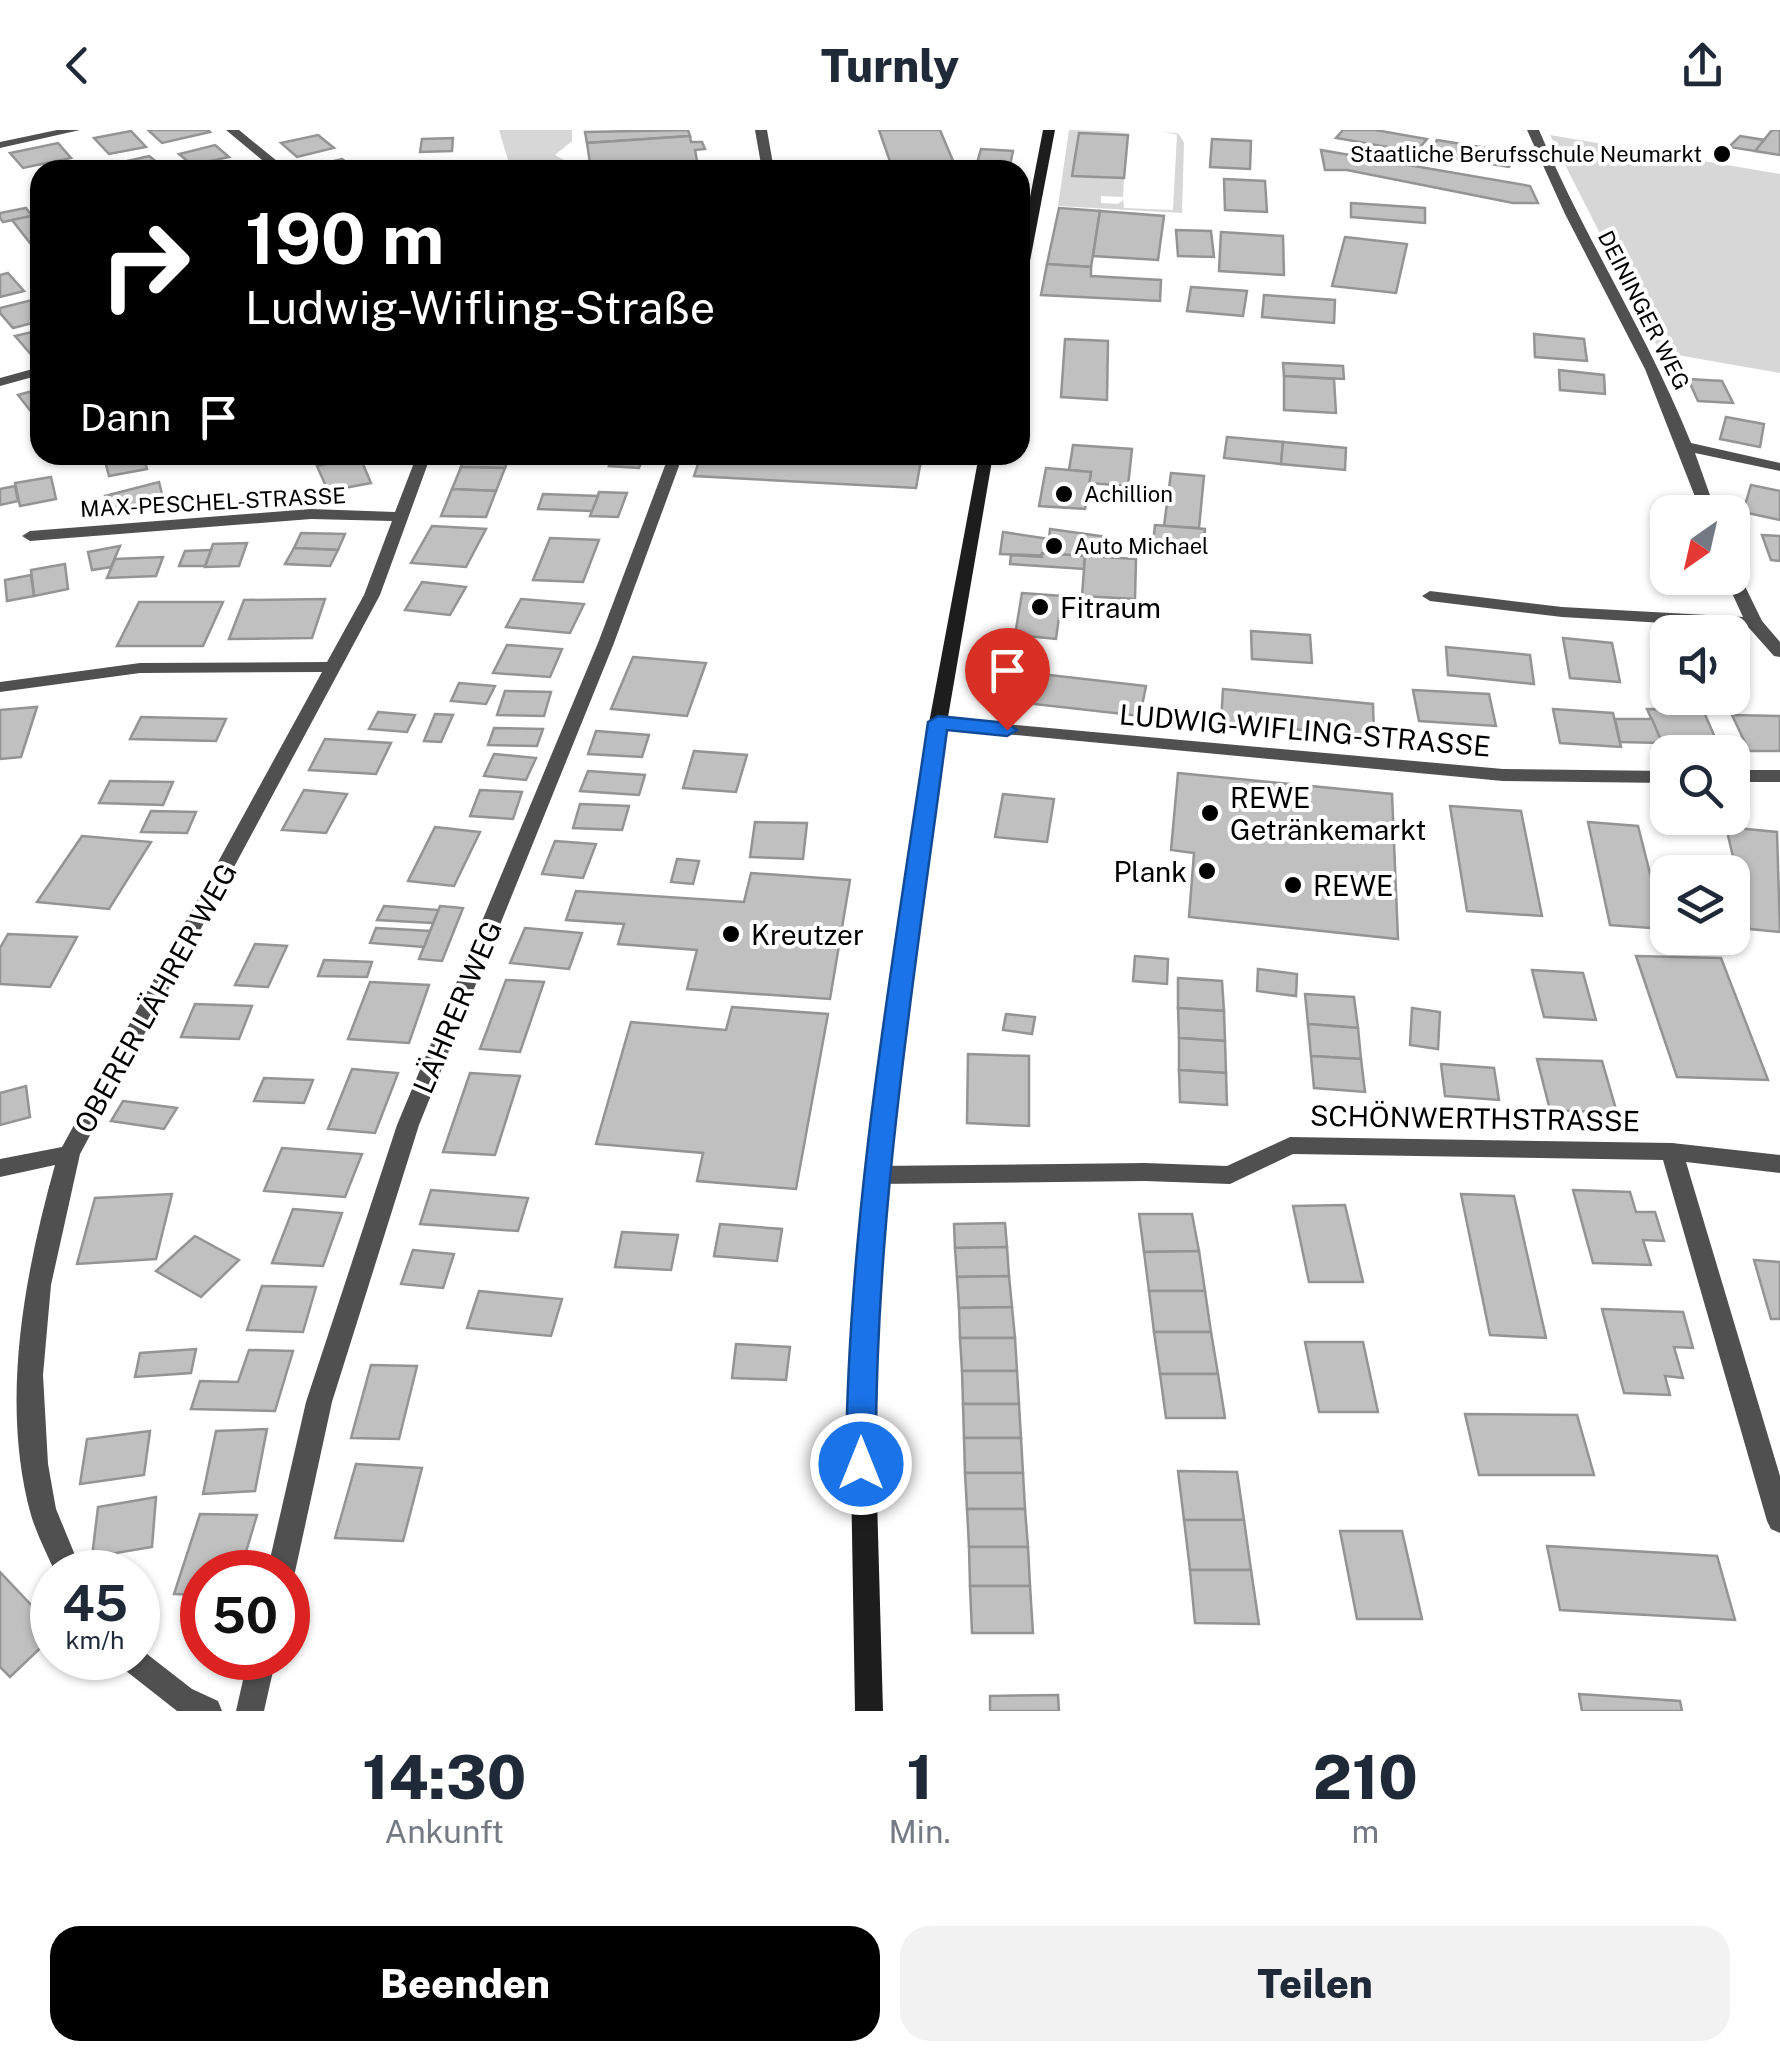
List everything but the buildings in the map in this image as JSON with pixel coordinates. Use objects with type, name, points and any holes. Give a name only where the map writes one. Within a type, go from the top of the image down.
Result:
[{"type":"main road","points":[[1030,228],[1048,130]]},
{"type":"main road","points":[[869,1711],[861,1356],[876,1175],[938,722],[984,465]]},
{"type":"street","points":[[0,144],[74,130]]},
{"type":"street","points":[[232,130],[270,160]]},
{"type":"street","points":[[762,130],[766,160]]},
{"type":"street","name":"DEININGER WEG","points":[[1533,130],[1552,180],[1641,346],[1688,447],[1704,495]]},
{"type":"street","points":[[0,382],[30,374]]},
{"type":"street","points":[[1688,447],[1780,467]]},
{"type":"street","name":"OBERER LÄHRER WEG","points":[[59,1550],[43,1511],[32,1425],[32,1318],[50,1222],[69,1154],[372,594],[420,465]]},
{"type":"street","name":"LÄHRER WEG","points":[[286,1550],[319,1402],[408,1125],[606,643],[672,465]]},
{"type":"street","name":"MAX-PESCHEL-STRASSE","points":[[30,536],[311,514],[399,517]]},
{"type":"street","points":[[1741,595],[1754,623],[1780,652]]},
{"type":"street","points":[[1430,596],[1562,612],[1754,623]]},
{"type":"street","points":[[0,687],[140,668],[333,667]]},
{"type":"street","name":"LUDWIG-WIFLING-STRASSE","points":[[938,722],[1503,775],[1650,776]]},
{"type":"street","points":[[1750,776],[1780,776]]},
{"type":"street","name":"SCHÖNWERTHSTRASSE","points":[[876,1175],[1230,1175],[1290,1144],[1672,1152],[1780,1164]]},
{"type":"street","points":[[1672,1152],[1780,1521]]},
{"type":"street","points":[[0,1168],[69,1154]]},
{"type":"street","points":[[158,1680],[182,1699],[208,1711]]},
{"type":"street","points":[[250,1711],[257,1680]]},
{"type":"shaded area","points":[[499,130],[572,130],[572,141],[555,155],[564,160],[508,160]]},
{"type":"shaded area","points":[[1069,130],[1130,132],[1079,133],[1073,176],[1124,178],[1123,197],[1101,196],[1101,203],[1118,204],[1123,200],[1124,208],[1173,210],[1177,135],[1163,131],[1179,134],[1184,143],[1182,213],[1058,206]]},
{"type":"shaded area","points":[[1550,135],[1780,174],[1780,373],[1660,352]]},
{"type":"place","name":"Staatliche Berufsschule Neumarkt","points":[[1722,154]]},
{"type":"place","name":"Achillion","points":[[1064,494]]},
{"type":"place","name":"Auto Michael","points":[[1054,546]]},
{"type":"place","name":"Fitraum","points":[[1040,607]]},
{"type":"place","name":"REWE Getränkemarkt","points":[[1210,813]]},
{"type":"place","name":"Plank","points":[[1207,871]]},
{"type":"place","name":"REWE","points":[[1293,885]]},
{"type":"place","name":"Kreutzer","points":[[731,934]]},
{"type":"route","points":[[861,1464],[861,1356],[876,1175],[938,722],[1007,730]]}]
